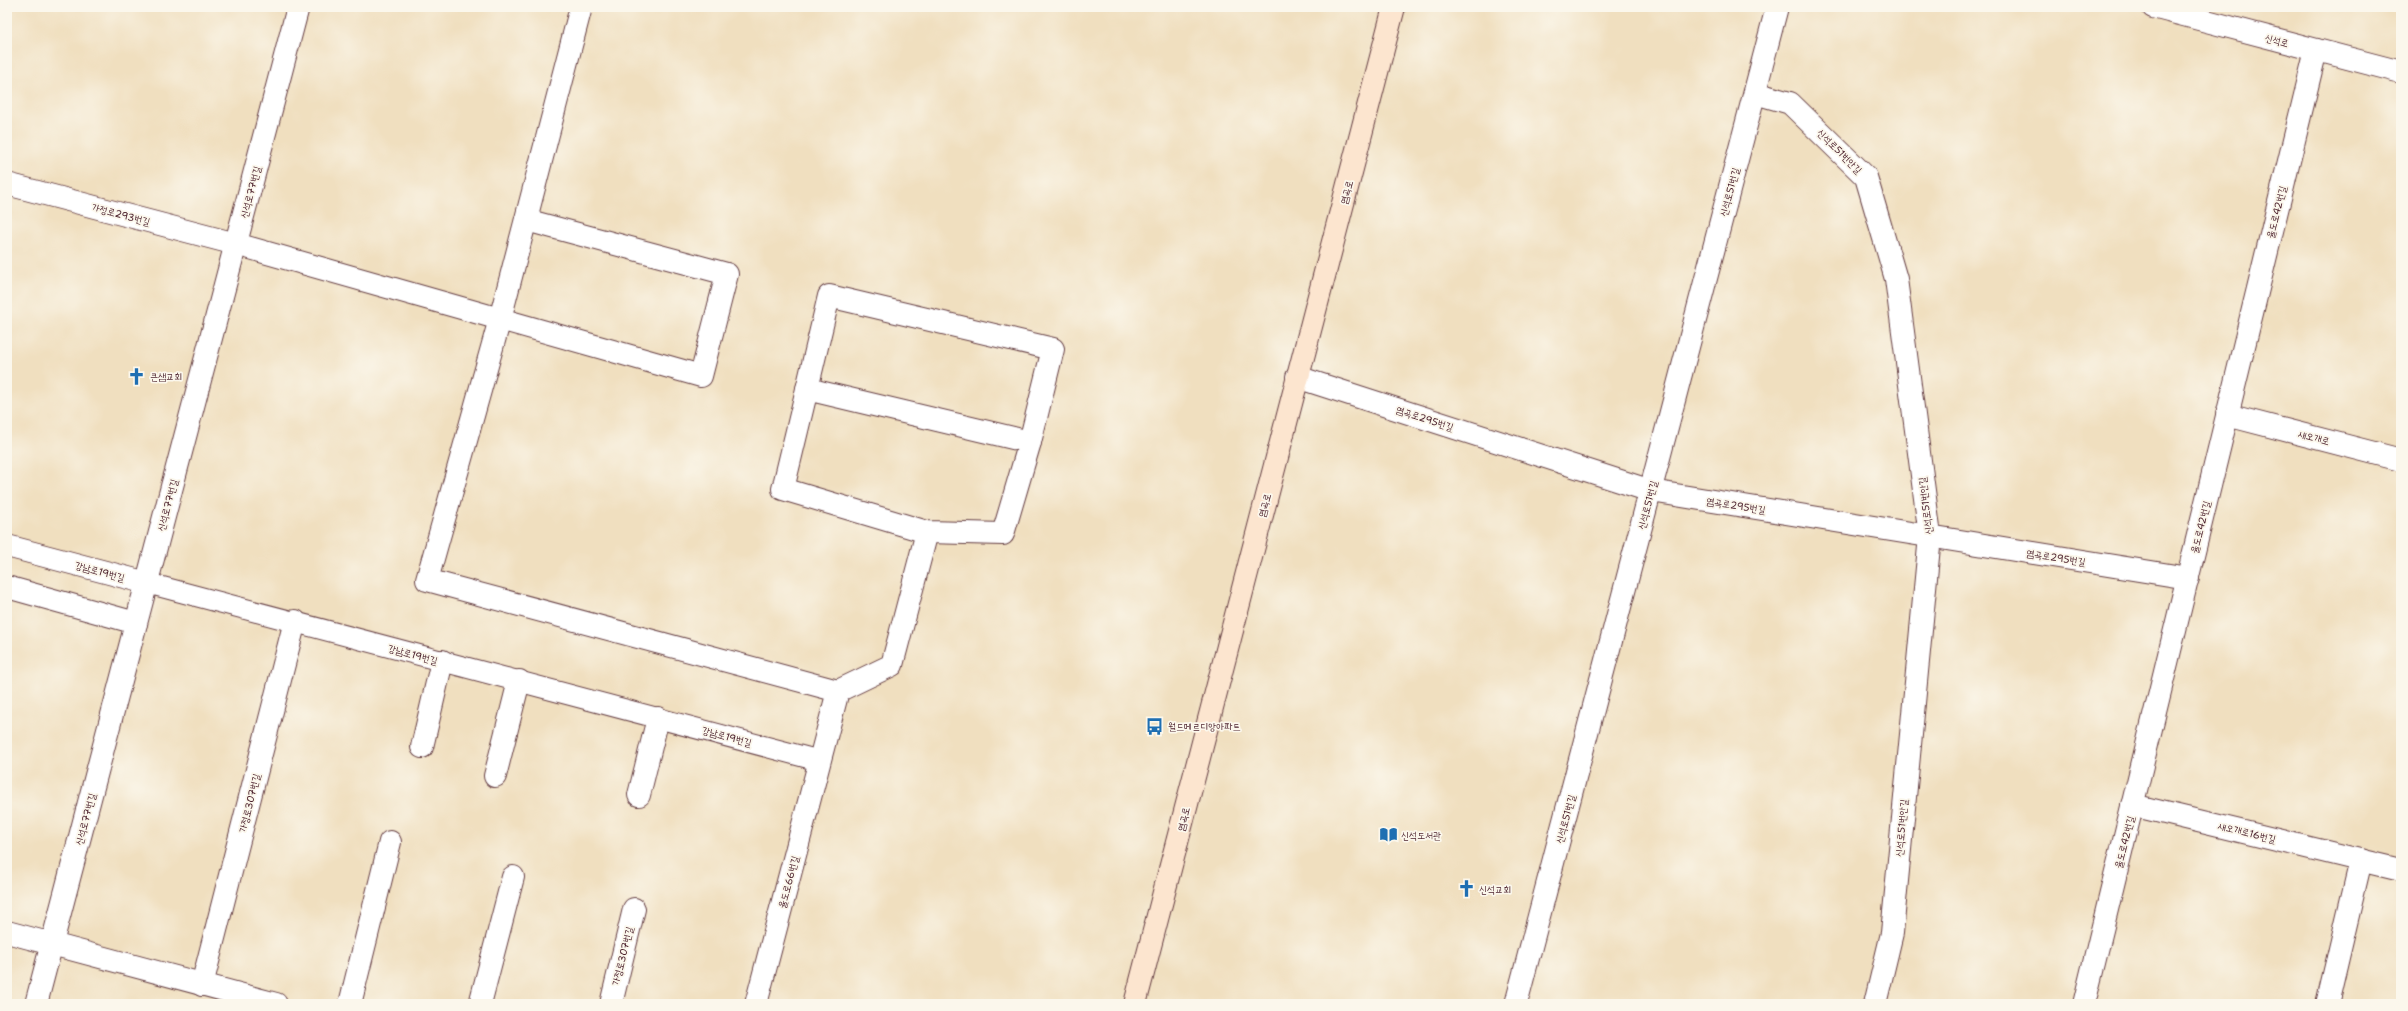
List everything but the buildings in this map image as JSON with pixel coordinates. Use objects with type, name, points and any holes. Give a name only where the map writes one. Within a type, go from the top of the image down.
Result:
[{"type":"street","name":"신석로77번길","points":[[36,1004],[298,7]]},
{"type":"street","points":[[581,7],[500,319],[427,580],[838,690],[892,665],[927,532]]},
{"type":"street","name":"염곡로","points":[[1135,1004],[1394,7]]},
{"type":"street","name":"신석로51번길","points":[[1516,1004],[1778,7]]},
{"type":"street","name":"신석로","points":[[2153,7],[2401,72]]},
{"type":"street","name":"율도로42번길","points":[[2084,1004],[2316,50]]},
{"type":"street","name":"신석로51번안길","points":[[1755,93],[1790,103],[1866,177],[1896,279],[1930,536],[1892,933],[1875,1004]]},
{"type":"street","name":"가정로293번길","points":[[7,184],[236,244],[701,376],[727,274],[526,220]]},
{"type":"street","points":[[828,296],[1053,349],[1030,442],[1003,534],[927,532],[783,489],[828,296]]},
{"type":"street","name":"염곡로295번길","points":[[1297,377],[1651,491],[2188,578]]},
{"type":"street","points":[[807,388],[1030,442]]},
{"type":"street","name":"새오개로","points":[[2227,415],[2401,460]]},
{"type":"street","name":"강남로19번길","points":[[7,546],[147,583]]},
{"type":"street","points":[[7,587],[136,623]]},
{"type":"street","name":"가정로307번길","points":[[202,985],[295,621]]},
{"type":"street","points":[[422,747],[442,662]]},
{"type":"street","points":[[495,776],[520,681]]},
{"type":"street","name":"율도로66번길","points":[[756,1004],[838,690]]},
{"type":"street","points":[[639,795],[658,718]]},
{"type":"street","name":"새오개로16번길","points":[[2132,805],[2401,870]]},
{"type":"street","points":[[350,1004],[390,842]]},
{"type":"street","points":[[2326,1004],[2361,860]]},
{"type":"street","points":[[480,1004],[513,877]]},
{"type":"street","name":"가정로307번길","points":[[611,1004],[634,909]]},
{"type":"street","points":[[7,932],[202,985],[246,1000],[276,1004]]},
{"type":"lane","name":"강남로19번길","points":[[147,583],[820,761]]},
{"type":"place","name":"큰샘교회","points":[[137,376]]},
{"type":"place","name":"월드메르디앙아파트","points":[[1155,726]]},
{"type":"place","name":"신석도서관","points":[[1388,835]]},
{"type":"place","name":"신석교회","points":[[1466,889]]}]
